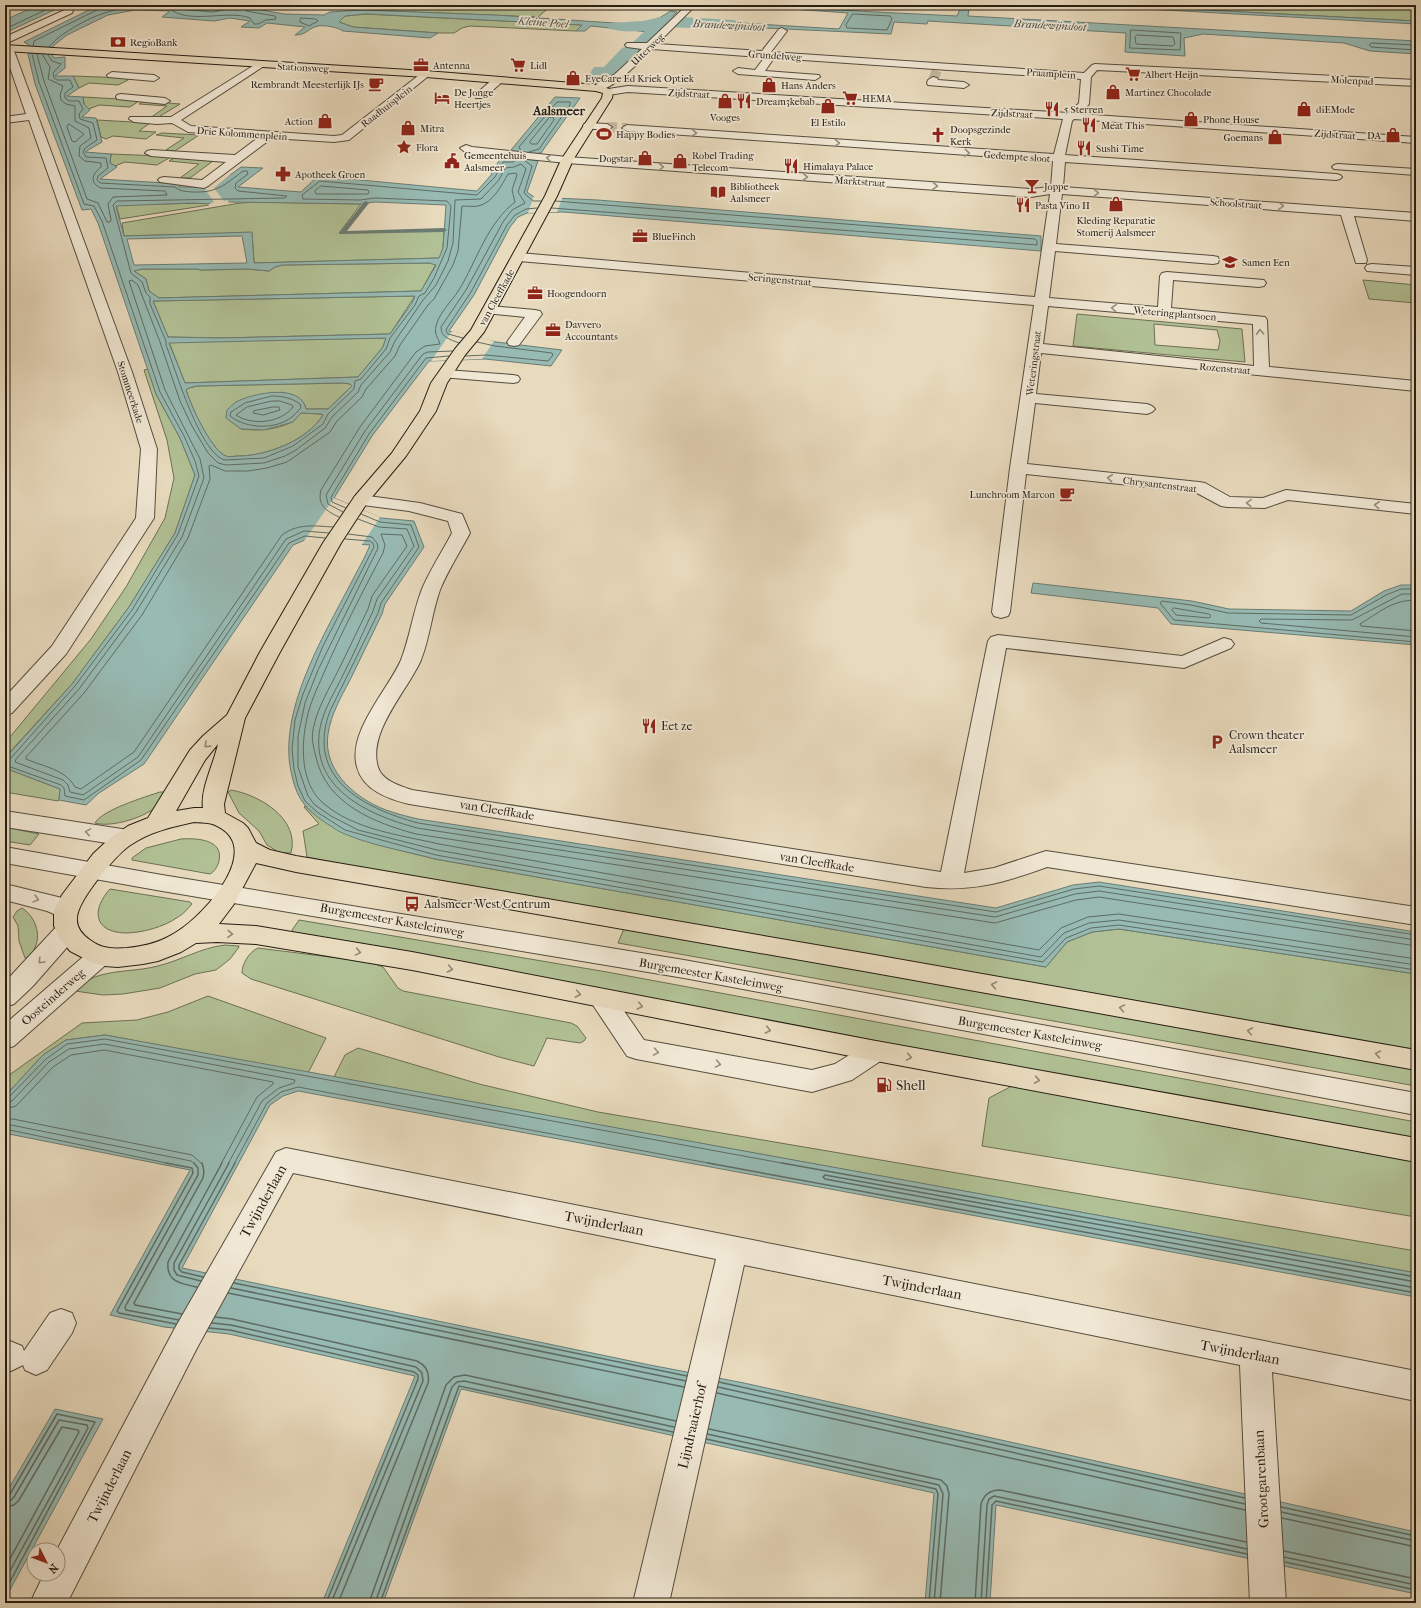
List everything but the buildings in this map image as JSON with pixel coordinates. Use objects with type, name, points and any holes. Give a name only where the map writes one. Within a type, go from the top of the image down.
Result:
[{"type":"main road","name":"Stationsweg","points":[[6,46],[426,74],[603,90]]},
{"type":"main road","name":"van Cleeffkade","points":[[215,817],[214,804],[217,784],[226,757],[235,718],[270,652],[332,543],[359,504],[398,456],[428,410],[439,383],[454,360],[474,337],[490,310],[551,196],[567,160],[607,98],[603,90]]},
{"type":"main road","name":"van Cleeffkade","points":[[158,822],[169,806],[179,784],[198,754],[235,718]]},
{"type":"main road","points":[[194,815],[215,817],[227,822],[237,830],[244,838],[247,848],[245,861],[229,893],[216,912],[204,925],[191,935],[161,950],[138,956],[100,956],[75,942],[67,921],[92,870],[109,850],[127,836],[158,822],[194,815]]},
{"type":"main road","points":[[247,848],[264,857],[296,864],[861,961],[1416,1060]]},
{"type":"main road","points":[[191,935],[217,933],[256,935],[412,962],[876,1051],[1416,1150]]},
{"type":"street","name":"Uiterweg","points":[[603,90],[692,5]]},
{"type":"street","points":[[6,46],[69,11]]},
{"type":"street","points":[[758,73],[782,31]]},
{"type":"street","name":"Grundelweg","points":[[630,45],[767,55],[809,55],[859,58],[902,64]]},
{"type":"street","name":"Stommeerkade","points":[[5,709],[58,650],[145,518],[149,449],[122,364],[6,46]]},
{"type":"street","points":[[902,64],[907,52]]},
{"type":"street","name":"Drie Kolommenplein","points":[[261,64],[174,120],[188,129],[334,139],[345,138]]},
{"type":"street","name":"Praamplein","points":[[902,64],[938,68],[1086,76],[1095,67],[1289,76]]},
{"type":"street","points":[[738,72],[815,77]]},
{"type":"street","name":"Raadhuisplein","points":[[345,138],[426,74]]},
{"type":"street","points":[[112,75],[154,78]]},
{"type":"street","points":[[1070,116],[1084,104],[1086,76]]},
{"type":"street","name":"Molenpad","points":[[1289,76],[1416,83]]},
{"type":"street","points":[[480,96],[498,80]]},
{"type":"street","points":[[933,80],[932,83],[964,85]]},
{"type":"street","points":[[1362,80],[1365,91]]},
{"type":"street","points":[[11,91],[23,90]]},
{"type":"street","name":"Zijdstraat","points":[[603,90],[634,90],[1070,116],[1416,140]]},
{"type":"street","points":[[121,97],[165,101]]},
{"type":"street","points":[[5,120],[32,116]]},
{"type":"street","name":"Weteringstraat","points":[[1001,612],[1018,468],[1057,190],[1060,159],[1067,120],[1070,116]]},
{"type":"street","points":[[134,119],[157,121],[174,120]]},
{"type":"street","points":[[1332,121],[1332,134]]},
{"type":"street","points":[[588,126],[607,127]]},
{"type":"street","name":"Gedempte sloot","points":[[627,128],[1060,159],[1337,172],[1416,172]]},
{"type":"street","points":[[164,180],[204,184],[269,135]]},
{"type":"street","points":[[466,148],[469,150],[567,160]]},
{"type":"street","points":[[151,153],[237,159]]},
{"type":"street","name":"Marktstraat","points":[[567,160],[1030,194],[1057,190]]},
{"type":"street","name":"Schoolstraat","points":[[1057,190],[1416,216]]},
{"type":"street","points":[[1346,211],[1366,264],[1416,271]]},
{"type":"street","points":[[1049,247],[1213,260]]},
{"type":"street","name":"Seringenstraat","points":[[519,257],[1041,301]]},
{"type":"street","points":[[1164,312],[1167,276],[1260,283]]},
{"type":"street","name":"Weteringplantsoen","points":[[1041,301],[1260,320],[1262,371]]},
{"type":"street","points":[[490,310],[535,314],[514,342]]},
{"type":"street","name":"Rozenstraat","points":[[1035,348],[1416,386]]},
{"type":"street","points":[[446,374],[513,379]]},
{"type":"street","points":[[1028,398],[1147,409]]},
{"type":"street","name":"Chrysantenstraat","points":[[1018,468],[1200,487],[1227,502],[1265,503],[1286,495],[1416,509]]},
{"type":"street","name":"van Cleeffkade","points":[[359,504],[411,505],[433,509],[456,518],[461,533],[439,573],[428,598],[422,623],[408,666],[374,725],[366,744],[367,766],[374,779],[387,789],[409,797],[911,877],[951,881],[976,880],[1001,875],[1046,859],[1416,916]]},
{"type":"street","points":[[951,881],[998,641],[1184,662],[1224,644]]},
{"type":"street","points":[[5,820],[107,835],[127,836]]},
{"type":"street","name":"Burgemeester Kasteleinweg","points":[[5,855],[684,969],[1416,1104]]},
{"type":"street","points":[[5,892],[54,904],[67,921],[24,979],[5,997]]},
{"type":"street","name":"Oosteinderweg","points":[[5,1039],[100,956]]},
{"type":"street","points":[[602,998],[636,1049],[812,1081],[843,1072],[876,1051]]},
{"type":"street","name":"Twijnderlaan","points":[[48,1603],[186,1338],[286,1160],[1254,1355],[1416,1386]]},
{"type":"street","name":"Lijndraaierhof","points":[[651,1603],[733,1249]]},
{"type":"street","points":[[17,1357],[60,1323]]},
{"type":"street","name":"Grootgarenbaan","points":[[1254,1355],[1267,1590]]},
{"type":"green space","points":[[368,5],[552,5],[538,17],[363,10]]},
{"type":"green space","points":[[1107,5],[1379,5],[1416,7],[1416,21]]},
{"type":"green space","points":[[366,14],[583,25],[576,31],[470,26],[462,28],[454,33],[438,33],[353,27],[339,22],[345,16]]},
{"type":"green space","points":[[73,76],[127,78],[128,80],[118,85],[89,83],[79,88]]},
{"type":"green space","points":[[83,97],[139,101],[130,107],[99,105],[89,109],[84,104]]},
{"type":"green space","points":[[144,101],[180,104],[157,118],[150,118],[167,106],[139,104]]},
{"type":"green space","points":[[97,120],[150,123],[139,131],[156,132],[146,139],[113,136],[106,139],[101,137]]},
{"type":"green space","points":[[162,133],[199,135],[175,151],[166,150],[184,138],[156,135]]},
{"type":"green space","points":[[111,154],[160,156],[169,158],[157,165],[125,162],[115,166],[110,163]]},
{"type":"green space","points":[[174,158],[213,161],[190,178],[180,178],[199,164],[169,161]]},
{"type":"green space","points":[[206,203],[209,205],[120,219],[116,205]]},
{"type":"green space","points":[[240,203],[361,204],[339,233],[444,230],[443,248],[440,258],[254,263],[252,233],[124,236],[122,223]]},
{"type":"green space","points":[[436,264],[421,291],[159,298],[149,291],[146,279],[134,271],[142,269],[247,269],[269,271],[282,265]]},
{"type":"green space","points":[[1363,280],[1416,285],[1416,303],[1369,299]]},
{"type":"green space","points":[[415,296],[390,334],[221,338],[168,337],[153,301]]},
{"type":"green space","points":[[1077,314],[1242,329],[1245,362],[1073,346]],"holes":[[[1154,324],[1217,330],[1220,341],[1218,350],[1155,345]]]},
{"type":"green space","points":[[386,338],[383,347],[358,377],[185,383],[169,342]]},
{"type":"green space","points":[[148,369],[156,394],[180,438],[195,475],[175,533],[129,607],[72,684],[8,754],[5,761],[5,743],[91,639],[126,587],[165,518],[174,478],[167,440],[144,370]]},
{"type":"green space","points":[[350,384],[352,386],[328,409],[306,409],[305,405],[300,399],[281,392],[241,429],[260,430],[280,427],[293,421],[301,413],[323,415],[307,432],[286,445],[262,453],[231,457],[224,455],[219,451],[207,436],[186,390],[197,386]]},
{"type":"green space","points":[[5,768],[60,789],[59,800],[5,792]]},
{"type":"green space","points":[[231,790],[254,797],[265,803],[284,819],[290,830],[292,841],[291,853],[280,853],[267,845],[259,831],[239,813],[228,792]]},
{"type":"green space","points":[[160,792],[166,793],[159,804],[147,813],[119,823],[95,823],[106,813]]},
{"type":"green space","points":[[305,806],[318,817],[349,834],[384,846],[435,859],[1046,967],[1067,942],[1092,932],[1119,929],[1416,974],[1416,1052],[388,873],[307,857],[303,831],[319,824],[304,807]]},
{"type":"green space","points":[[5,827],[39,834],[30,845],[5,841]]},
{"type":"green space","points":[[181,839],[208,841],[217,848],[219,861],[213,872],[210,874],[132,860],[132,858],[146,848]]},
{"type":"green space","points":[[110,889],[190,902],[192,904],[180,916],[160,926],[146,931],[132,933],[115,932],[107,929],[102,924],[98,912],[104,897]]},
{"type":"green space","points":[[22,908],[32,918],[36,925],[37,932],[36,946],[27,958],[25,958],[19,941],[18,926],[13,917],[17,911]]},
{"type":"green space","points":[[299,920],[607,972],[1416,1122],[1416,1143],[412,953],[293,933],[292,930]]},
{"type":"green space","points":[[625,926],[1416,1068],[1416,1086],[618,943]]},
{"type":"green space","points":[[225,945],[239,947],[230,959],[216,970],[195,974],[160,988],[123,994],[103,995],[75,991],[86,981],[97,976],[158,966],[199,951]]},
{"type":"green space","points":[[258,948],[370,962],[383,967],[398,988],[403,991],[571,1023],[577,1026],[586,1038],[580,1043],[547,1038],[534,1066],[499,1057],[251,979],[242,973],[242,970],[249,955]]},
{"type":"green space","points":[[208,996],[326,1038],[308,1073],[105,1035],[66,1040],[43,1055],[5,1096],[5,1078],[82,1023],[137,1020],[168,1012]]},
{"type":"green space","points":[[358,1048],[479,1084],[598,1112],[1416,1251],[1416,1273],[334,1077],[345,1055]]},
{"type":"green space","points":[[1018,1085],[1416,1160],[1416,1217],[982,1146],[989,1098],[1010,1087]]},
{"type":"water","points":[[38,5],[65,5],[5,33],[5,20]]},
{"type":"water","points":[[99,5],[233,5],[284,14],[324,15],[330,12],[363,10],[495,15],[629,24],[651,21],[670,11],[677,12],[659,28],[649,32],[591,26],[585,31],[576,31],[582,25],[366,14],[345,16],[339,22],[353,27],[438,33],[430,38],[343,31],[334,27],[324,26],[318,26],[302,34],[295,35],[305,27],[267,23],[259,28],[241,27],[250,21],[230,18],[214,21],[162,17],[170,11],[135,10],[108,15],[67,35],[53,46],[51,53],[54,58],[65,57],[65,68],[55,76],[73,76],[79,88],[67,96],[83,97],[84,104],[90,110],[82,117],[96,118],[102,142],[85,152],[111,154],[110,163],[117,167],[100,179],[182,184],[179,187],[214,187],[241,167],[263,168],[238,187],[301,192],[318,176],[477,191],[492,174],[491,173],[501,158],[512,158],[517,153],[511,150],[555,97],[580,98],[541,153],[532,154],[527,159],[538,161],[527,192],[534,197],[598,200],[1041,236],[1041,251],[563,212],[527,213],[518,217],[510,227],[474,295],[449,331],[496,342],[562,350],[551,366],[485,359],[429,361],[372,436],[334,498],[381,518],[414,521],[424,547],[385,604],[382,614],[337,706],[329,727],[328,748],[331,761],[337,773],[345,784],[367,801],[392,812],[418,819],[996,908],[1073,885],[1099,882],[1416,932],[1416,974],[1119,929],[1092,932],[1067,942],[1046,967],[435,859],[378,845],[343,833],[322,820],[310,810],[297,793],[292,776],[289,752],[291,727],[296,702],[305,676],[316,651],[370,545],[305,540],[293,545],[144,764],[99,793],[86,805],[59,800],[60,789],[5,768],[5,761],[8,755],[72,684],[129,607],[175,533],[195,475],[180,438],[156,394],[98,223],[91,209],[82,210],[35,84],[28,54],[29,45],[24,42]],"holes":[[[230,202],[361,204],[375,202],[446,205],[443,248],[439,258],[254,263],[252,232],[124,236],[116,206],[191,203],[216,204]],[[242,236],[247,263],[134,265],[127,239]],[[429,263],[436,265],[421,291],[159,298],[149,291],[146,279],[134,271],[142,269],[247,269],[269,271],[282,265]],[[415,296],[412,303],[390,334],[221,338],[168,337],[153,301]],[[386,338],[383,347],[358,377],[185,383],[169,343]],[[343,383],[350,384],[352,386],[328,409],[306,409],[302,401],[295,396],[276,392],[264,393],[236,402],[227,410],[226,418],[241,429],[264,430],[293,422],[301,413],[323,415],[307,432],[286,445],[262,453],[231,457],[226,456],[219,451],[207,435],[188,397],[186,390],[197,386]]]},
{"type":"water","points":[[736,5],[957,16],[960,9],[969,9],[968,16],[1416,41],[1416,54],[1370,51],[1344,43],[1203,34],[1184,38],[1185,56],[1125,52],[1126,33],[928,21],[927,24],[894,22],[891,34],[680,24],[684,21],[692,20],[839,29],[848,13]]},
{"type":"water","points":[[1075,5],[1107,5],[1416,21],[1416,24]]},
{"type":"water","points":[[1033,583],[1192,601],[1229,609],[1351,611],[1384,591],[1401,585],[1416,585],[1416,645],[1171,624],[1158,608],[1031,593]]},
{"type":"water","points":[[105,1035],[1416,1273],[1416,1297],[298,1091],[283,1096],[270,1105],[182,1268],[650,1365],[744,1383],[1416,1532],[1416,1594],[996,1505],[990,1603],[925,1603],[934,1493],[461,1389],[383,1603],[322,1603],[415,1376],[229,1334],[164,1327],[110,1315],[190,1170],[9,1134],[5,1138],[5,1096],[43,1055],[66,1040]]},
{"type":"water","points":[[55,1409],[103,1419],[36,1542],[26,1542],[26,1560],[5,1599],[5,1495]]},
{"type":"pier","points":[[226,175],[230,175],[214,188],[224,201],[227,200],[230,204],[216,206],[207,205],[214,202],[204,188],[213,185]]},
{"type":"pier","points":[[534,196],[563,196],[557,212],[528,213]]},
{"type":"pier","points":[[452,331],[494,341],[482,359],[431,361]]},
{"type":"pier","points":[[334,498],[380,517],[361,546],[304,541]]},
{"type":"waterway","points":[[594,80],[600,71],[608,72],[628,51],[636,48],[664,22]]},
{"type":"waterway","name":"Kleine Poel","points":[[615,26],[638,27],[664,22]]},
{"type":"waterway","name":"Brandewijnsloot","points":[[664,22],[734,25]]},
{"type":"waterway","points":[[366,203],[342,233],[444,230]]},
{"type":"tunnel","points":[[933,80],[937,70]]},
{"type":"tunnel","points":[[607,127],[627,128]]},
{"type":"place","name":"RegioBank","points":[[118,42]]},
{"type":"place","name":"Antenna","points":[[421,65]]},
{"type":"place","name":"Lidl","points":[[518,65]]},
{"type":"place","name":"Albert Heijn","points":[[1133,74]]},
{"type":"place","name":"EyeCare Ed Kriek Optiek","points":[[573,78]]},
{"type":"place","name":"Rembrandt Meesterlijk IJs","points":[[376,84]]},
{"type":"place","name":"Hans Anders","points":[[769,85]]},
{"type":"place","name":"Martinez Chocolade","points":[[1113,92]]},
{"type":"place","name":"De Jonge Heertjes","points":[[442,98]]},
{"type":"place","name":"HEMA","points":[[850,98]]},
{"type":"place","name":"Vooges","points":[[725,101]]},
{"type":"place","name":"Dream3kebab","points":[[744,101]]},
{"type":"place","name":"El Estilo","points":[[828,106]]},
{"type":"place","name":"5 Sterren","points":[[1052,109]]},
{"type":"place","name":"diEMode","points":[[1304,109]]},
{"type":"place","name":"Phone House","points":[[1191,119]]},
{"type":"place","name":"Action","points":[[325,121]]},
{"type":"place","name":"Meat This","points":[[1089,125]]},
{"type":"place","name":"Mitra","points":[[408,128]]},
{"type":"place","name":"Happy Bodies","points":[[604,134]]},
{"type":"place","name":"Doopsgezinde Kerk","points":[[938,135]]},
{"type":"place","name":"DA","points":[[1393,135]]},
{"type":"place","name":"Goemans","points":[[1275,137]]},
{"type":"place","name":"Flora","points":[[404,147]]},
{"type":"place","name":"Sushi Time","points":[[1084,148]]},
{"type":"place","name":"Dogstar","points":[[645,158]]},
{"type":"place","name":"Gemeentehuis Aalsmeer","points":[[452,161]]},
{"type":"place","name":"Robel Trading Telecom","points":[[680,161]]},
{"type":"place","name":"Himalaya Palace","points":[[791,166]]},
{"type":"place","name":"Apotheek Groen","points":[[283,174]]},
{"type":"place","name":"Joppe","points":[[1032,186]]},
{"type":"place","name":"Bibliotheek Aalsmeer","points":[[718,192]]},
{"type":"place","name":"Kleding Reparatie Stomerij Aalsmeer","points":[[1116,204]]},
{"type":"place","name":"Pasta Vino II","points":[[1023,205]]},
{"type":"place","name":"BlueFinch","points":[[640,236]]},
{"type":"place","name":"Samen Een","points":[[1230,262]]},
{"type":"place","name":"Hoogendoorn","points":[[535,293]]},
{"type":"place","name":"Davvero Accountants","points":[[553,330]]},
{"type":"place","name":"Lunchroom Marcon","points":[[1067,494]]},
{"type":"place","name":"Eet ze","points":[[649,726]]},
{"type":"place","name":"Crown theater Aalsmeer","points":[[1217,742]]},
{"type":"place","name":"Aalsmeer West/Centrum","points":[[412,904]]},
{"type":"place","name":"Shell","points":[[884,1085]]},
{"type":"district","name":"Aalsmeer","points":[[559,110]]}]
